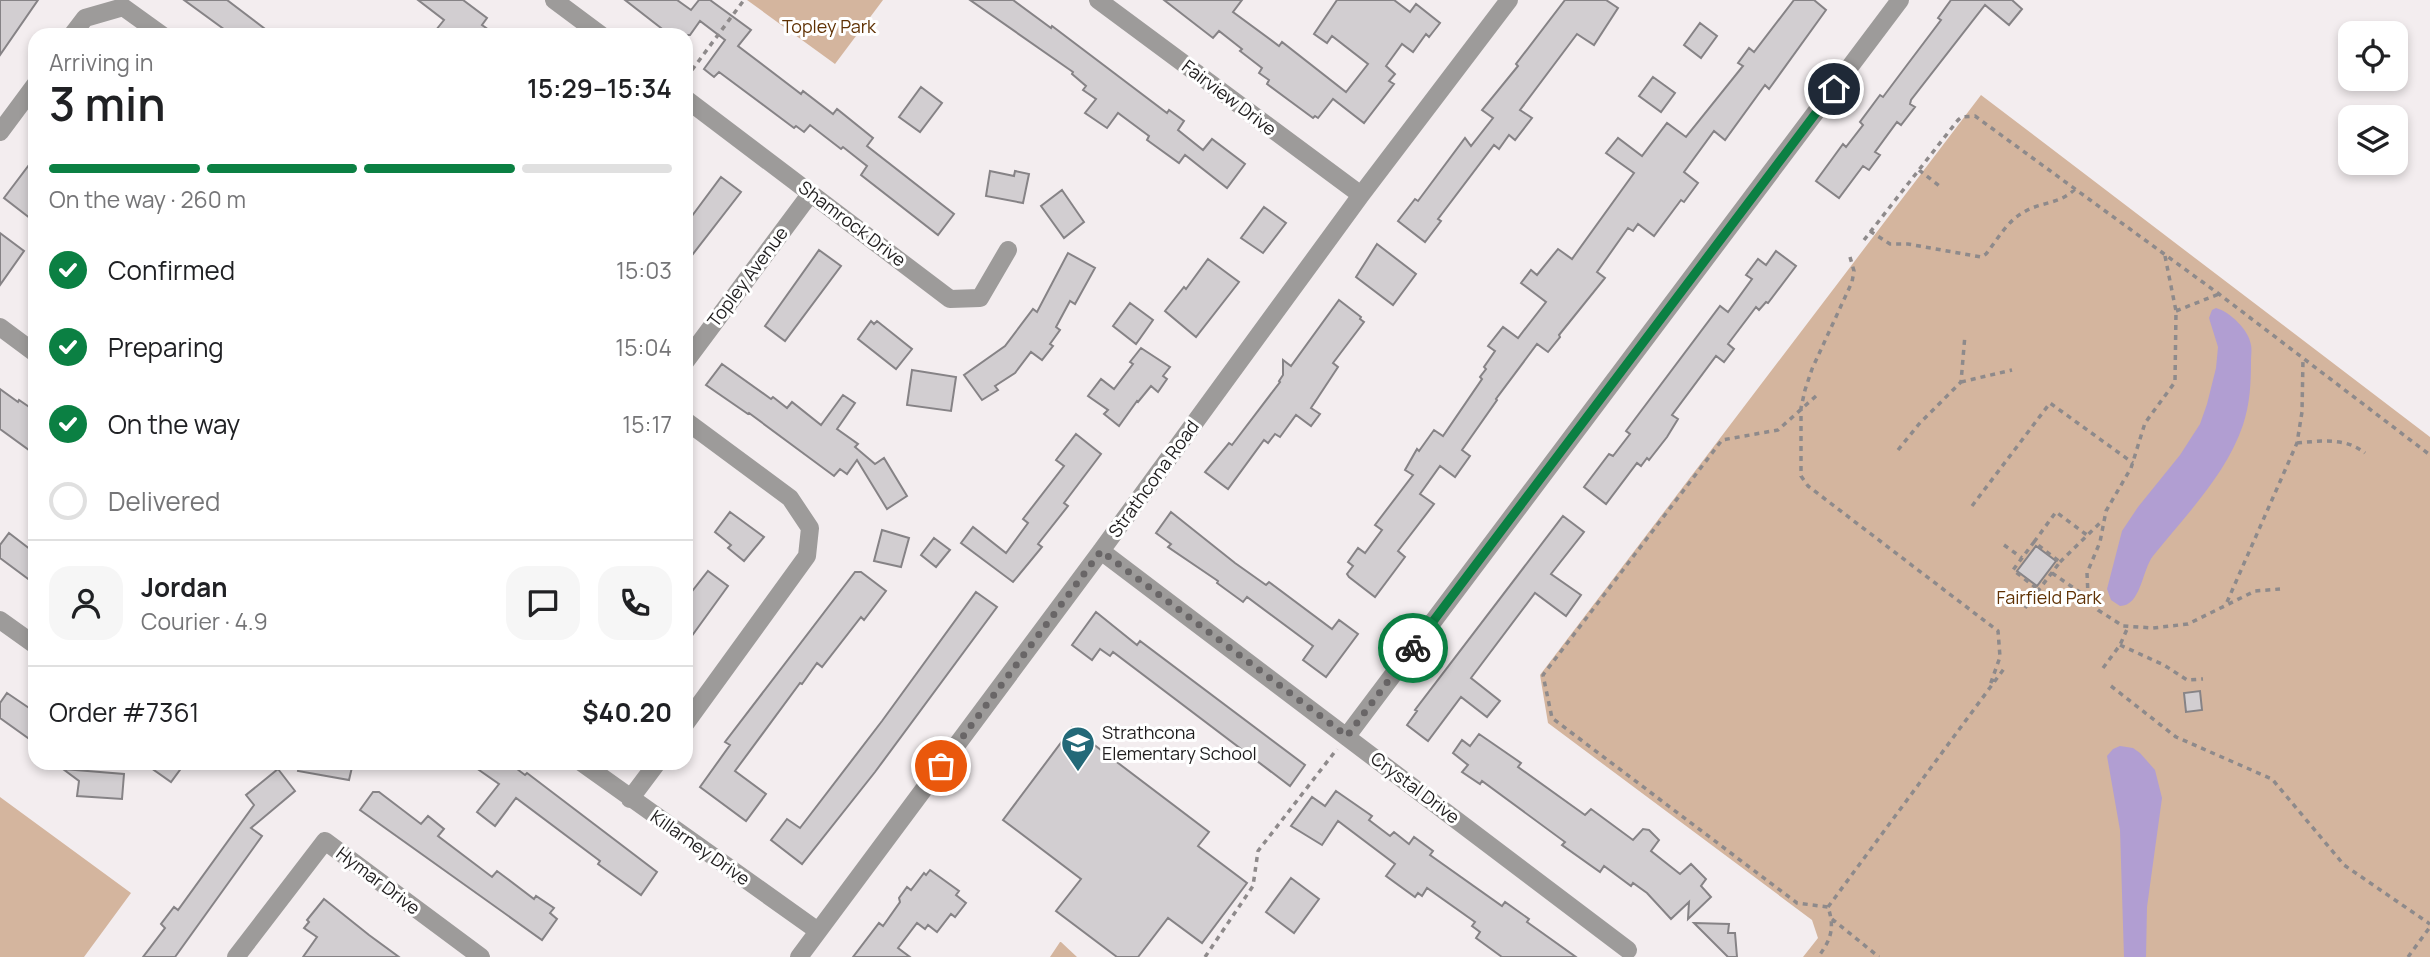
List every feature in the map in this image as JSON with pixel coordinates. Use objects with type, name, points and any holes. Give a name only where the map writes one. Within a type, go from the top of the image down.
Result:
[{"type":"street","points":[[554,0],[592,28]]},
{"type":"street","name":"Fairview Drive","points":[[1098,0],[1361,195]]},
{"type":"street","name":"Strathcona Road","points":[[799,957],[1361,195],[1509,0]]},
{"type":"street","points":[[1347,736],[1900,0]]},
{"type":"street","points":[[77,28],[85,18],[123,7],[152,28]]},
{"type":"street","points":[[0,132],[28,94]]},
{"type":"street","name":"Shamrock Drive","points":[[693,104],[950,299],[981,298],[1008,250]]},
{"type":"street","name":"Topley Avenue","points":[[693,352],[811,193]]},
{"type":"street","points":[[0,327],[28,348]]},
{"type":"street","points":[[693,426],[790,498],[810,528],[807,556],[693,713]]},
{"type":"street","name":"Crystal Drive","points":[[1101,551],[1628,950]]},
{"type":"street","points":[[0,620],[28,640]]},
{"type":"street","name":"Killarney Drive","points":[[592,770],[818,931]]},
{"type":"street","points":[[631,799],[652,770]]},
{"type":"street","name":"Hymar Drive","points":[[236,957],[325,841],[481,957]]},
{"type":"path","points":[[693,69],[744,0]]},
{"type":"path","points":[[1864,240],[1958,120],[1975,116],[2219,294],[2430,455]]},
{"type":"path","points":[[1919,170],[1942,188]]},
{"type":"path","points":[[1870,231],[1890,244],[1908,244],[1980,257],[1986,254],[2014,218],[2023,212],[2052,203],[2075,189]]},
{"type":"path","points":[[2165,254],[2176,311],[2175,382],[2146,424],[2133,463],[2103,521],[2099,542],[2087,573],[2088,595],[2098,610],[2123,626],[2152,628],[2188,624],[2255,591],[2280,589]]},
{"type":"path","points":[[1850,257],[1854,271],[1852,282],[1812,369],[1801,408],[1801,476],[1803,482],[1998,631],[2000,657],[1989,688]]},
{"type":"path","points":[[2176,311],[2219,294]]},
{"type":"path","points":[[1961,382],[1965,335]]},
{"type":"path","points":[[2226,604],[2297,443],[2302,412],[2302,359]]},
{"type":"path","points":[[1898,450],[1919,424],[1961,382],[2012,370]]},
{"type":"path","points":[[1816,396],[1778,430],[1722,440],[1543,675],[1552,718],[1797,903],[1828,907]]},
{"type":"path","points":[[1972,506],[2050,403],[2133,463]]},
{"type":"path","points":[[2297,443],[2344,442],[2365,453]]},
{"type":"path","points":[[2039,590],[2013,570],[2056,512],[2087,535]]},
{"type":"path","points":[[2025,608],[2060,562],[2103,521]]},
{"type":"path","points":[[2034,542],[2060,562]]},
{"type":"path","points":[[2004,545],[2022,558]]},
{"type":"path","points":[[2052,573],[2088,595]]},
{"type":"path","points":[[2103,668],[2120,645],[2128,627]]},
{"type":"path","points":[[2120,645],[2164,665],[2188,680],[2203,679]]},
{"type":"path","points":[[1828,907],[2006,666]]},
{"type":"path","points":[[2111,686],[2176,737],[2272,779],[2344,865],[2430,925],[2408,957]]},
{"type":"path","points":[[1205,957],[1252,886],[1258,851],[1347,736]]},
{"type":"path","points":[[1818,957],[1833,932],[1828,907]]},
{"type":"path","points":[[1832,919],[1879,957]]},
{"type":"green space","name":"Topley Park","points":[[747,0],[883,0],[835,64]]},
{"type":"green space","name":"Fairfield Park","points":[[1981,95],[2430,437],[2430,957],[1803,957],[1818,938],[1812,920],[1548,723],[1540,675]]},
{"type":"green space","points":[[0,797],[131,893],[84,957],[0,957]]},
{"type":"green space","points":[[1061,942],[1077,957],[1050,957]]},
{"type":"shaded area","points":[[2216,308],[2238,322],[2247,333],[2251,345],[2250,393],[2243,425],[2236,443],[2215,478],[2149,562],[2137,594],[2127,604],[2120,606],[2111,600],[2107,589],[2122,531],[2200,424],[2216,368],[2218,347],[2209,318],[2212,310]]},
{"type":"shaded area","points":[[2120,746],[2133,748],[2155,770],[2162,798],[2147,907],[2146,957],[2124,957],[2120,830],[2107,756]]},
{"type":"building","points":[[0,0],[38,0],[0,55]]},
{"type":"building","points":[[184,0],[227,0],[264,28],[222,28]]},
{"type":"building","points":[[418,0],[463,0],[487,18],[482,25],[486,28],[438,28],[444,20]]},
{"type":"building","points":[[625,0],[677,0],[691,10],[699,0],[710,0],[751,30],[738,46],[801,94],[803,91],[833,114],[837,109],[873,138],[867,146],[954,214],[938,235],[861,175],[867,166],[843,147],[841,149],[810,125],[804,132],[796,126],[794,128],[719,72],[714,77],[704,69],[725,40],[700,21],[693,31],[693,28],[661,28]]},
{"type":"building","points":[[970,0],[1013,0],[1051,28],[1052,26],[1167,113],[1169,110],[1184,121],[1178,130],[1203,150],[1212,139],[1245,164],[1227,188],[1185,155],[1179,163],[1147,140],[1149,136],[1118,113],[1107,128],[1085,113],[1096,99],[1083,90],[1086,86],[1073,72]]},
{"type":"building","points":[[1164,0],[1242,0],[1233,12],[1279,46],[1282,42],[1346,92],[1368,64],[1332,36],[1327,43],[1314,34],[1337,0],[1394,0],[1410,12],[1416,4],[1440,23],[1429,37],[1426,34],[1413,52],[1402,44],[1386,66],[1395,74],[1389,81],[1394,84],[1364,123],[1333,99],[1318,118],[1313,118],[1267,84],[1269,80],[1259,73],[1262,68],[1240,51],[1242,49],[1219,31],[1213,38]]},
{"type":"building","points":[[1565,0],[1606,0],[1618,8],[1594,45],[1577,34],[1520,110],[1532,118],[1515,140],[1509,135],[1499,149],[1494,145],[1438,219],[1441,221],[1425,242],[1398,221],[1415,199],[1418,201],[1465,138],[1471,146],[1493,118],[1482,110],[1518,66],[1516,64]]},
{"type":"building","points":[[1794,0],[1814,0],[1826,10],[1769,89],[1765,85],[1725,140],[1714,131],[1684,172],[1698,183],[1684,202],[1681,200],[1654,236],[1638,224],[1633,231],[1628,228],[1597,272],[1605,278],[1560,337],[1548,352],[1537,344],[1496,399],[1462,450],[1470,456],[1455,477],[1440,466],[1420,494],[1434,504],[1398,551],[1405,557],[1375,597],[1349,577],[1347,574],[1353,566],[1348,562],[1358,548],[1365,553],[1382,530],[1375,525],[1413,475],[1405,470],[1417,449],[1419,451],[1434,430],[1443,436],[1482,379],[1480,377],[1486,369],[1484,367],[1495,351],[1488,346],[1503,327],[1518,338],[1546,302],[1521,283],[1531,270],[1537,275],[1558,249],[1572,259],[1634,173],[1606,153],[1618,138],[1642,156],[1667,123],[1686,137],[1743,66],[1738,63],[1749,48],[1754,52]]},
{"type":"building","points":[[1951,0],[2012,0],[2022,9],[2009,25],[1985,5],[1911,100],[1910,104],[1915,107],[1901,125],[1897,122],[1875,152],[1880,155],[1869,170],[1863,166],[1839,198],[1816,181],[1843,144],[1846,147],[1863,125],[1860,122],[1880,95],[1883,97],[1941,20],[1938,18]]},
{"type":"building","points":[[1700,23],[1717,36],[1701,58],[1684,45]]},
{"type":"building","points":[[1653,77],[1675,93],[1661,112],[1639,96]]},
{"type":"building","points":[[921,87],[942,103],[920,132],[899,117]]},
{"type":"building","points":[[28,166],[28,217],[4,198]]},
{"type":"building","points":[[990,171],[1014,176],[1015,171],[1029,174],[1023,203],[986,196]]},
{"type":"building","points":[[721,177],[741,192],[693,254],[693,215]]},
{"type":"building","points":[[1062,190],[1084,222],[1064,238],[1041,206]]},
{"type":"building","points":[[1264,207],[1286,223],[1263,253],[1241,238]]},
{"type":"building","points":[[0,233],[24,251],[0,285]]},
{"type":"building","points":[[1377,244],[1416,274],[1393,305],[1356,277]]},
{"type":"building","points":[[819,250],[841,266],[785,341],[765,326]]},
{"type":"building","points":[[1776,251],[1796,266],[1768,303],[1759,310],[1756,307],[1728,344],[1734,349],[1724,362],[1716,356],[1672,415],[1678,419],[1667,437],[1649,460],[1647,458],[1641,466],[1637,463],[1606,504],[1584,487],[1609,454],[1613,456],[1630,434],[1626,431],[1720,306],[1728,312],[1752,279],[1746,275],[1758,259],[1766,265]]},
{"type":"building","points":[[1068,253],[1095,268],[1075,304],[1070,301],[1056,327],[1060,330],[1050,344],[1053,346],[1042,360],[1031,352],[1015,373],[995,386],[998,390],[982,400],[964,375],[1005,346],[1033,309],[1037,312]]},
{"type":"building","points":[[1208,259],[1239,282],[1196,337],[1165,311],[1184,287],[1186,289]]},
{"type":"building","points":[[1339,300],[1364,322],[1333,363],[1338,367],[1311,408],[1320,414],[1311,426],[1296,415],[1280,437],[1275,434],[1268,443],[1264,440],[1228,489],[1205,472],[1229,443],[1232,445],[1280,382],[1283,360],[1291,366]]},
{"type":"building","points":[[1130,303],[1153,320],[1136,344],[1113,326]]},
{"type":"building","points":[[871,321],[874,324],[877,321],[912,349],[896,369],[858,339]]},
{"type":"building","points":[[1141,348],[1170,367],[1163,376],[1167,379],[1158,392],[1151,386],[1119,426],[1104,414],[1108,410],[1088,396],[1101,379],[1114,389],[1133,364],[1130,362]]},
{"type":"building","points":[[722,364],[787,408],[792,402],[821,425],[843,395],[855,403],[837,429],[858,444],[855,447],[875,464],[884,458],[907,496],[887,509],[857,460],[847,474],[840,469],[834,476],[706,385]]},
{"type":"building","points":[[912,370],[956,377],[951,411],[907,405]]},
{"type":"building","points":[[0,389],[28,406],[28,449],[0,429]]},
{"type":"building","points":[[1076,434],[1101,454],[1064,503],[1068,506],[1038,544],[1042,547],[1013,582],[961,543],[973,527],[1006,553],[1028,523],[1023,519],[1064,466],[1056,460]]},
{"type":"building","points":[[730,512],[764,537],[744,561],[728,548],[731,545],[715,532]]},
{"type":"building","points":[[1171,512],[1235,563],[1266,585],[1269,582],[1332,629],[1339,620],[1358,634],[1326,677],[1303,660],[1313,646],[1247,597],[1243,602],[1217,583],[1218,581],[1168,547],[1171,544],[1156,533]]},
{"type":"building","points":[[1563,516],[1584,532],[1551,574],[1581,595],[1566,616],[1535,593],[1471,678],[1500,701],[1487,717],[1461,697],[1428,741],[1407,725],[1417,711],[1415,710]]},
{"type":"building","points":[[882,530],[909,538],[901,567],[874,561]]},
{"type":"building","points":[[9,533],[28,548],[28,579],[0,558],[0,545]]},
{"type":"building","points":[[934,538],[950,550],[936,567],[921,555]]},
{"type":"building","points":[[2036,546],[2056,561],[2037,586],[2017,571]]},
{"type":"building","points":[[708,571],[728,586],[693,634],[693,590]]},
{"type":"building","points":[[855,572],[861,572],[886,591],[864,620],[861,617],[822,667],[817,663],[802,684],[800,683],[735,771],[766,794],[746,821],[700,787],[730,745],[725,742]]},
{"type":"building","points":[[976,592],[997,607],[875,772],[802,864],[771,840],[787,819],[800,828]]},
{"type":"building","points":[[1096,612],[1137,645],[1140,641],[1305,765],[1290,786],[1113,652],[1110,656],[1100,649],[1092,660],[1072,645]]},
{"type":"building","points":[[2200,691],[2202,710],[2186,712],[2184,693]]},
{"type":"building","points":[[7,693],[28,707],[28,738],[0,718],[0,703]]},
{"type":"building","points":[[1072,728],[1209,832],[1198,846],[1247,883],[1202,943],[1168,918],[1138,957],[1117,957],[1056,911],[1081,879],[1003,820]]},
{"type":"building","points":[[1479,734],[1521,763],[1518,767],[1585,815],[1591,809],[1633,840],[1643,829],[1649,830],[1659,840],[1651,851],[1680,874],[1691,864],[1706,879],[1701,886],[1711,897],[1688,919],[1689,902],[1671,919],[1647,893],[1633,883],[1631,886],[1604,866],[1600,872],[1562,845],[1565,842],[1482,781],[1480,784],[1462,772],[1468,765],[1453,753],[1462,740],[1470,746]]},
{"type":"building","points":[[64,770],[124,774],[122,799],[77,796],[79,781]]},
{"type":"building","points":[[154,770],[180,770],[171,782]]},
{"type":"building","points":[[277,770],[295,791],[251,828],[262,836],[175,957],[143,957],[165,928],[161,924],[174,907],[178,910],[254,805],[246,795]]},
{"type":"building","points":[[298,770],[351,770],[349,780]]},
{"type":"building","points":[[479,770],[518,770],[525,775],[527,773],[657,872],[641,895],[516,798],[495,826],[477,812],[499,784]]},
{"type":"building","points":[[1336,791],[1372,816],[1369,820],[1390,836],[1394,832],[1409,844],[1414,837],[1433,851],[1430,855],[1502,906],[1505,902],[1529,919],[1527,922],[1576,957],[1502,957],[1476,938],[1480,932],[1472,926],[1475,922],[1427,888],[1422,896],[1418,893],[1415,897],[1386,876],[1395,864],[1338,821],[1322,845],[1291,826],[1312,797],[1325,806]]},
{"type":"building","points":[[373,792],[379,792],[421,824],[428,816],[444,829],[438,836],[492,877],[497,871],[534,899],[536,896],[554,908],[550,913],[557,919],[542,940],[360,810]]},
{"type":"building","points":[[930,870],[959,891],[956,895],[966,903],[955,917],[951,914],[937,932],[928,925],[925,929],[917,923],[898,948],[910,957],[853,957],[879,923],[883,926],[907,887],[911,890],[924,873],[926,875]]},
{"type":"building","points":[[1291,878],[1319,899],[1294,933],[1266,912]]},
{"type":"building","points":[[324,899],[399,957],[303,957],[317,937],[304,928]]},
{"type":"building","points":[[1694,923],[1729,924],[1728,933],[1735,933],[1737,957],[1728,957]]},
{"type":"way so far","points":[[941,766],[1101,551],[1347,736],[1413,648]]},
{"type":"place","name":"Strathcona Elementary School","points":[[1078,773]]},
{"type":"route","points":[[1413,648],[1834,89]]}]
